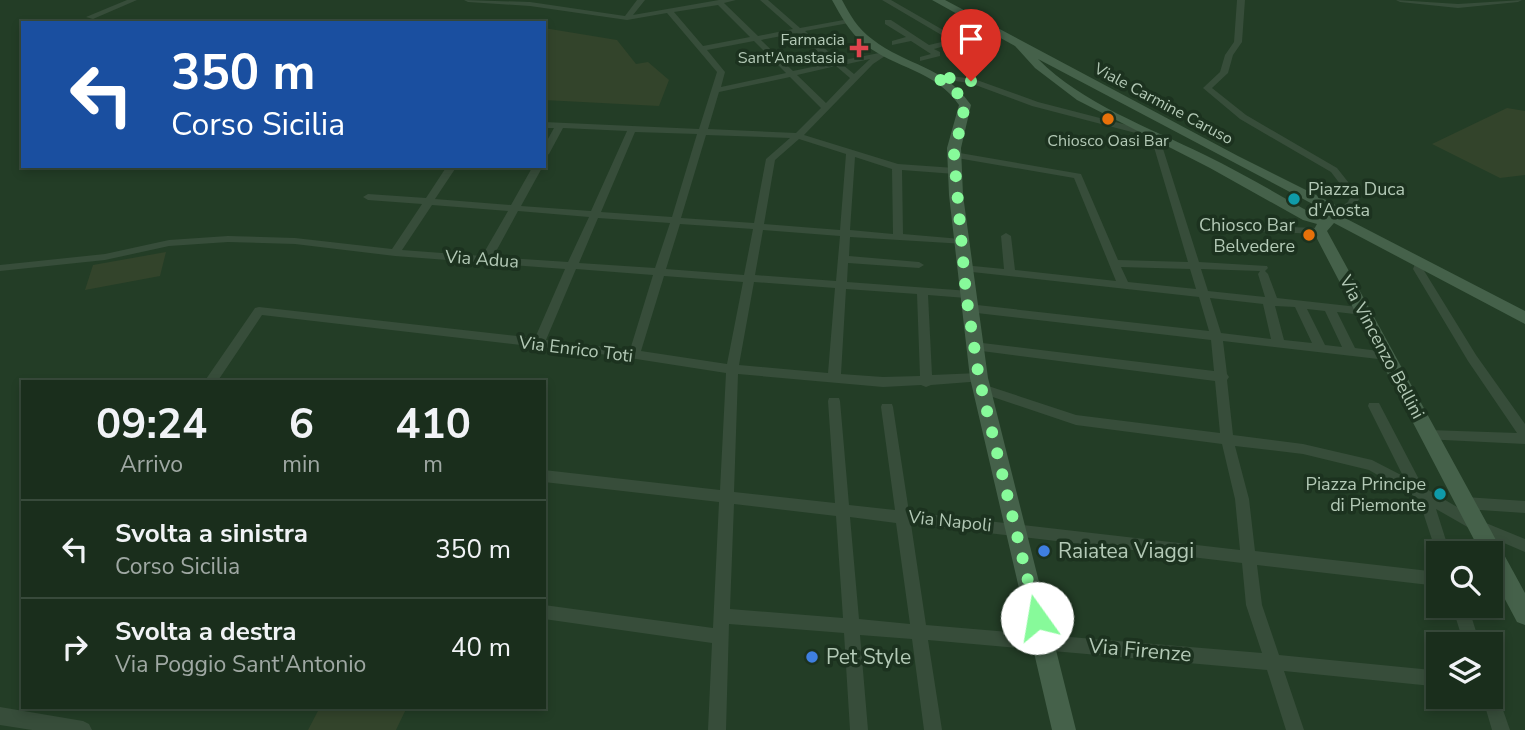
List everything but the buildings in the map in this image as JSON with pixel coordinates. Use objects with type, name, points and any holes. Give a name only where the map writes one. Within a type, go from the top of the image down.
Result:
[{"type":"street","points":[[90,17],[133,0]]},
{"type":"street","points":[[468,0],[532,2],[627,19],[732,0]]},
{"type":"street","points":[[627,19],[641,0]]},
{"type":"street","points":[[764,0],[854,78]]},
{"type":"street","points":[[837,0],[846,20],[869,45],[935,76],[956,91],[965,105],[954,155],[967,301],[981,383],[1064,730]]},
{"type":"street","points":[[886,0],[957,41]]},
{"type":"street","points":[[937,0],[993,30],[1044,65]]},
{"type":"street","points":[[1241,0],[1238,42],[1229,55],[1224,73],[1208,88],[1243,117],[1334,170],[1355,197],[1334,219]]},
{"type":"street","points":[[1400,0],[1458,6],[1518,0]]},
{"type":"street","points":[[719,2],[826,108]]},
{"type":"street","points":[[634,356],[721,72],[669,11]]},
{"type":"street","points":[[913,15],[888,22],[937,54],[923,59]]},
{"type":"street","points":[[702,49],[846,20]]},
{"type":"street","points":[[926,48],[993,30]]},
{"type":"street","points":[[895,43],[912,38]]},
{"type":"street","points":[[717,90],[884,54]]},
{"type":"street","points":[[717,730],[732,369],[771,159],[798,136],[854,78],[884,54]]},
{"type":"street","name":"Viale Carmine Caruso","points":[[1044,65],[1276,180],[1334,219]]},
{"type":"street","name":"Viale Carmine Caruso","points":[[1044,65],[1065,89],[1243,180],[1308,217],[1334,219]]},
{"type":"street","points":[[935,76],[971,81],[1035,104],[1155,135],[1217,339],[1223,377],[1227,439],[1242,499],[1254,605],[1295,730]]},
{"type":"street","points":[[546,125],[798,136],[897,167],[955,172]]},
{"type":"street","points":[[546,150],[560,126]]},
{"type":"street","points":[[538,344],[632,129]]},
{"type":"street","points":[[834,378],[850,153]]},
{"type":"street","points":[[954,155],[1078,176],[1124,286]]},
{"type":"street","points":[[897,167],[898,237]]},
{"type":"street","points":[[395,253],[451,168]]},
{"type":"street","points":[[486,259],[537,168]]},
{"type":"street","points":[[1260,190],[1260,183],[1276,180]]},
{"type":"street","points":[[368,197],[961,242]]},
{"type":"street","points":[[1253,229],[1334,219],[1421,261],[1525,318]]},
{"type":"street","name":"Via Vincenzo Bellini","points":[[1334,219],[1363,311],[1525,615]]},
{"type":"street","points":[[1006,236],[1010,273]]},
{"type":"street","name":"Via Adua","points":[[0,268],[105,257],[169,243],[228,239],[295,241],[395,253],[922,291],[967,301],[1217,339],[1387,356]]},
{"type":"street","points":[[843,259],[919,265]]},
{"type":"street","points":[[1421,261],[1418,269],[1472,358],[1525,437]]},
{"type":"street","points":[[1114,263],[1263,271],[1279,345]]},
{"type":"street","points":[[963,268],[1363,311]]},
{"type":"street","points":[[922,291],[926,382]]},
{"type":"street","points":[[1299,305],[1321,349]]},
{"type":"street","points":[[1329,308],[1351,352]]},
{"type":"street","name":"Via Enrico Toti","points":[[211,380],[259,312],[732,369],[834,378],[981,383]]},
{"type":"street","points":[[974,345],[1223,377]]},
{"type":"street","points":[[981,383],[1076,420],[1303,449],[1381,469],[1417,490],[1471,510],[1525,546]]},
{"type":"street","points":[[834,401],[859,730]]},
{"type":"street","points":[[1374,406],[1417,490]]},
{"type":"street","points":[[887,407],[933,730]]},
{"type":"street","points":[[1429,435],[1525,437]]},
{"type":"street","name":"Via Napoli","points":[[546,476],[1015,528],[1426,578]]},
{"type":"street","points":[[1427,503],[1439,541]]},
{"type":"street","points":[[1471,510],[1525,506]]},
{"type":"street","points":[[546,612],[721,637]]},
{"type":"street","name":"Via Firenze","points":[[722,616],[1042,641],[1426,677]]},
{"type":"street","points":[[1494,709],[1501,730]]},
{"type":"street","points":[[0,716],[83,730]]},
{"type":"green space","points":[[546,28],[617,40],[636,64],[648,62],[669,80],[659,106],[546,100]]},
{"type":"green space","points":[[1507,108],[1525,111],[1525,175],[1500,178],[1432,144]]},
{"type":"green space","points":[[166,252],[160,276],[85,290],[93,265]]},
{"type":"green space","points":[[319,709],[406,709],[396,730],[308,730]]},
{"type":"place","name":"Farmacia Sant'Anastasia","points":[[859,48]]},
{"type":"place","name":"Chiosco Oasi Bar","points":[[1108,119]]},
{"type":"place","name":"Piazza Duca d'Aosta","points":[[1294,199]]},
{"type":"place","name":"Chiosco Bar Belvedere","points":[[1309,235]]},
{"type":"place","name":"Piazza Principe di Piemonte","points":[[1440,494]]},
{"type":"place","name":"Raiatea Viaggi","points":[[1044,551]]},
{"type":"place","name":"Pet Style","points":[[812,657]]},
{"type":"route","points":[[971,81],[952,76],[935,76],[949,84],[965,105],[954,155],[966,294],[979,378],[1037,618]]}]
